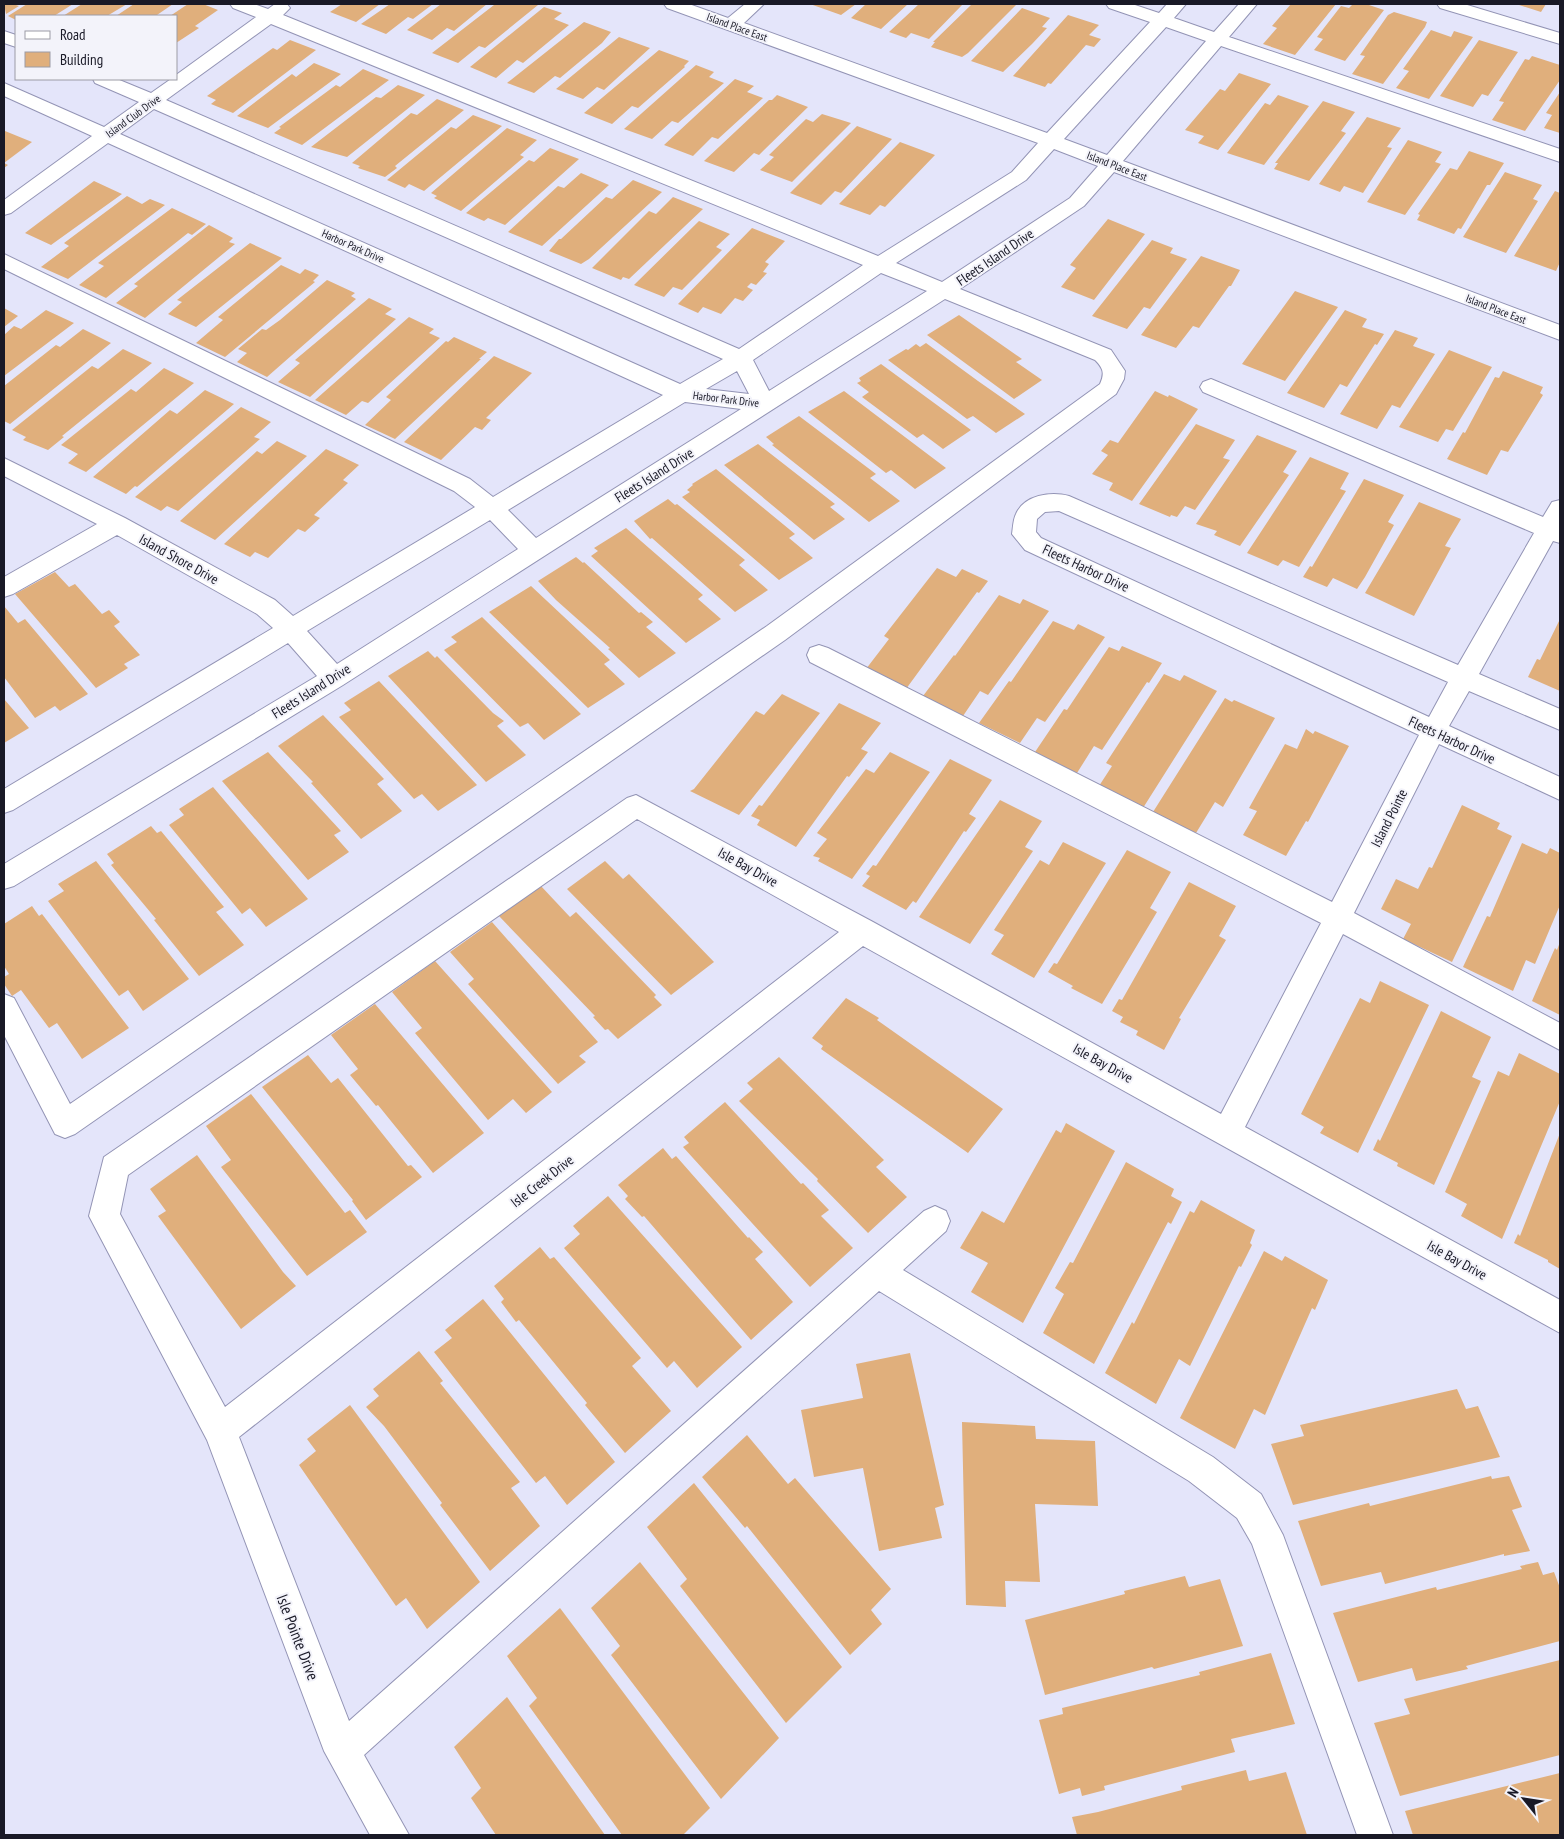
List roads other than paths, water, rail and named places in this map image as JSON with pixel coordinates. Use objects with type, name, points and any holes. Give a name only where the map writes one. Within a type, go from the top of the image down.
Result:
[{"type":"street","points":[[4,1007],[65,1124],[776,633],[1102,394],[1108,389],[1115,378],[1113,366],[1103,355],[277,10],[239,4]]},
{"type":"street","name":"Island Place East","points":[[673,4],[1053,142],[1560,333]]},
{"type":"street","points":[[731,25],[755,4]]},
{"type":"street","points":[[1115,4],[1560,156]]},
{"type":"street","points":[[4,802],[741,358],[881,263],[1019,176],[1053,142],[1177,4]]},
{"type":"street","name":"Fleets Island Drive","points":[[4,878],[334,678],[946,289],[1077,202],[1248,4]]},
{"type":"street","points":[[1446,4],[1560,39]]},
{"type":"street","name":"Island Club Drive","points":[[4,209],[277,10]]},
{"type":"street","points":[[104,80],[741,358]]},
{"type":"street","name":"Harbor Park Drive","points":[[4,89],[682,394],[765,404]]},
{"type":"street","points":[[4,261],[462,484],[493,509],[534,551]]},
{"type":"street","name":"Harbor Park Drive","points":[[741,358],[765,404]]},
{"type":"street","points":[[1211,387],[1556,524]]},
{"type":"street","name":"Island Shore Drive","points":[[4,466],[118,524],[266,607],[292,630],[334,678]]},
{"type":"street","name":"Fleets Harbor Drive","points":[[1560,720],[1061,502],[1039,504],[1026,516],[1024,534],[1033,544],[1433,732],[1560,789]]},
{"type":"street","points":[[4,588],[118,524]]},
{"type":"street","name":"Island Pointe","points":[[1227,1132],[1433,732],[1556,524]]},
{"type":"street","points":[[819,655],[1338,918],[1560,1037]]},
{"type":"street","name":"Isle Bay Drive","points":[[636,806],[1227,1132],[1558,1320]]},
{"type":"street","name":"Isle Pointe Drive","points":[[390,1835],[342,1751],[220,1431],[104,1216],[115,1167],[636,806]]},
{"type":"street","name":"Isle Creek Drive","points":[[220,1431],[863,930]]},
{"type":"street","points":[[342,1751],[935,1221]]},
{"type":"street","points":[[878,1273],[1201,1469],[1249,1506],[1266,1535],[1375,1835]]}]
